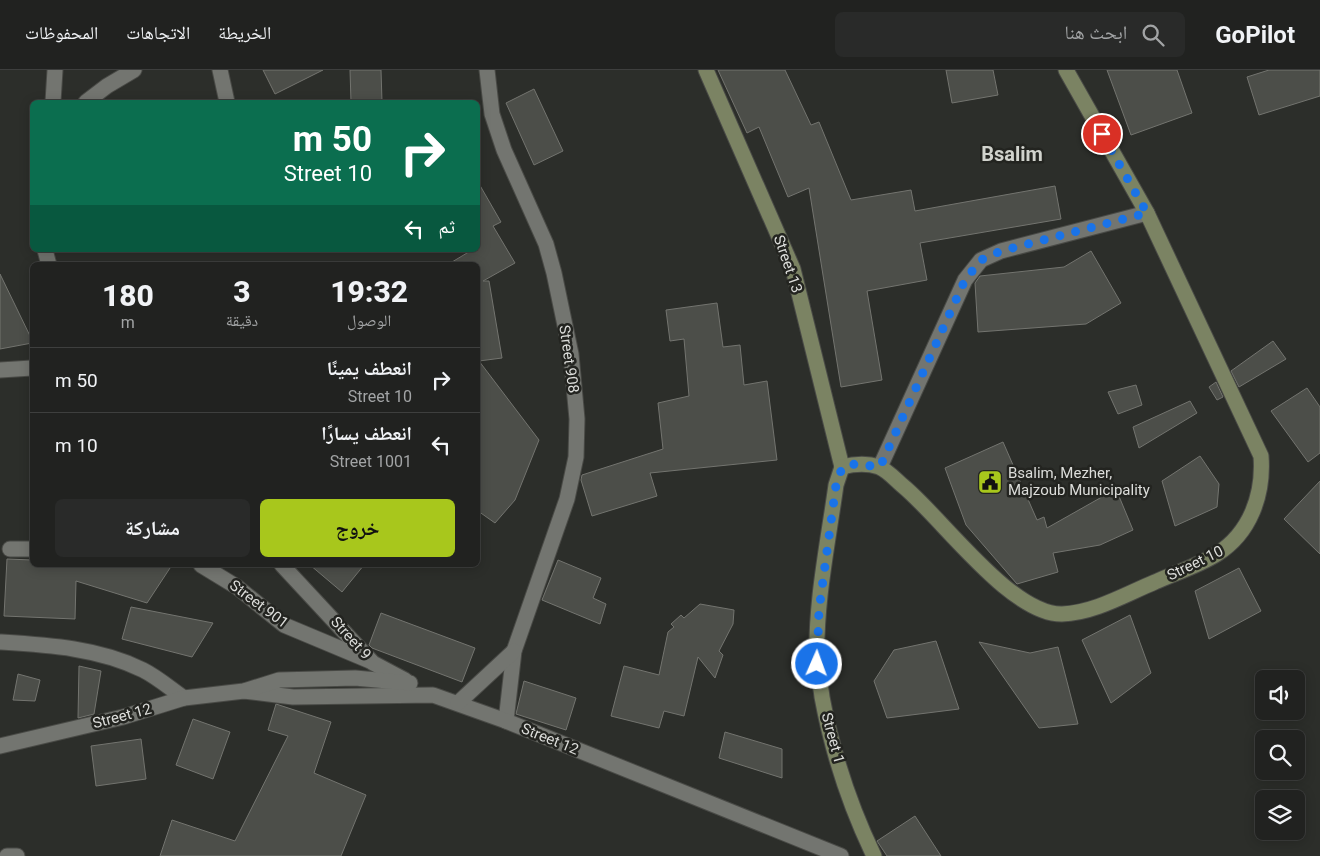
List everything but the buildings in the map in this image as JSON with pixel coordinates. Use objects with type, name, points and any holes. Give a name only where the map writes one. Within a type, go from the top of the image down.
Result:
[{"type":"main road","name":"Street 13","points":[[706,70],[792,269],[842,468]]},
{"type":"main road","name":"Street 10","points":[[880,467],[910,492],[1003,586],[1036,608],[1061,614],[1090,609],[1207,560],[1231,545],[1258,502],[1263,478],[1261,456],[1147,213],[1066,70]]},
{"type":"main road","points":[[842,468],[855,464],[880,467]]},
{"type":"main road","name":"Street 1","points":[[842,468],[836,485],[819,610],[817,664],[827,722],[846,787],[859,825],[874,856]]},
{"type":"street","points":[[53,100],[55,70]]},
{"type":"street","points":[[89,100],[107,86],[134,70]]},
{"type":"street","points":[[220,70],[227,100]]},
{"type":"street","name":"Street 908","points":[[487,70],[492,114],[504,150],[546,244],[554,273],[571,354],[577,419],[576,457],[568,499],[514,651],[506,721]]},
{"type":"street","points":[[880,467],[965,280],[981,260],[1014,246],[1147,213]]},
{"type":"street","points":[[0,370],[30,368]]},
{"type":"street","points":[[10,549],[30,549]]},
{"type":"street","name":"Street 901","points":[[205,567],[237,587],[284,625],[373,663]]},
{"type":"street","name":"Street 9","points":[[284,567],[373,663],[433,695]]},
{"type":"street","points":[[0,642],[74,648],[112,657],[144,670],[184,698]]},
{"type":"street","name":"Street 908","points":[[458,703],[514,651]]},
{"type":"street","name":"Street 12","points":[[0,746],[123,717],[184,698],[244,690],[279,680],[355,678],[410,683]]},
{"type":"street","name":"Street 12","points":[[244,690],[293,697],[433,695],[506,721],[841,856]]},
{"type":"street","points":[[7,856],[17,856]]},
{"type":"place","name":"Bsalim, Mezher, Majzoub Municipality","points":[[990,482]]},
{"type":"district","name":"Bsalim","points":[[1012,154]]},
{"type":"route","points":[[817,664],[819,610],[836,485],[842,468],[855,464],[880,467],[965,280],[981,260],[1014,246],[1147,213],[1102,134]]}]
